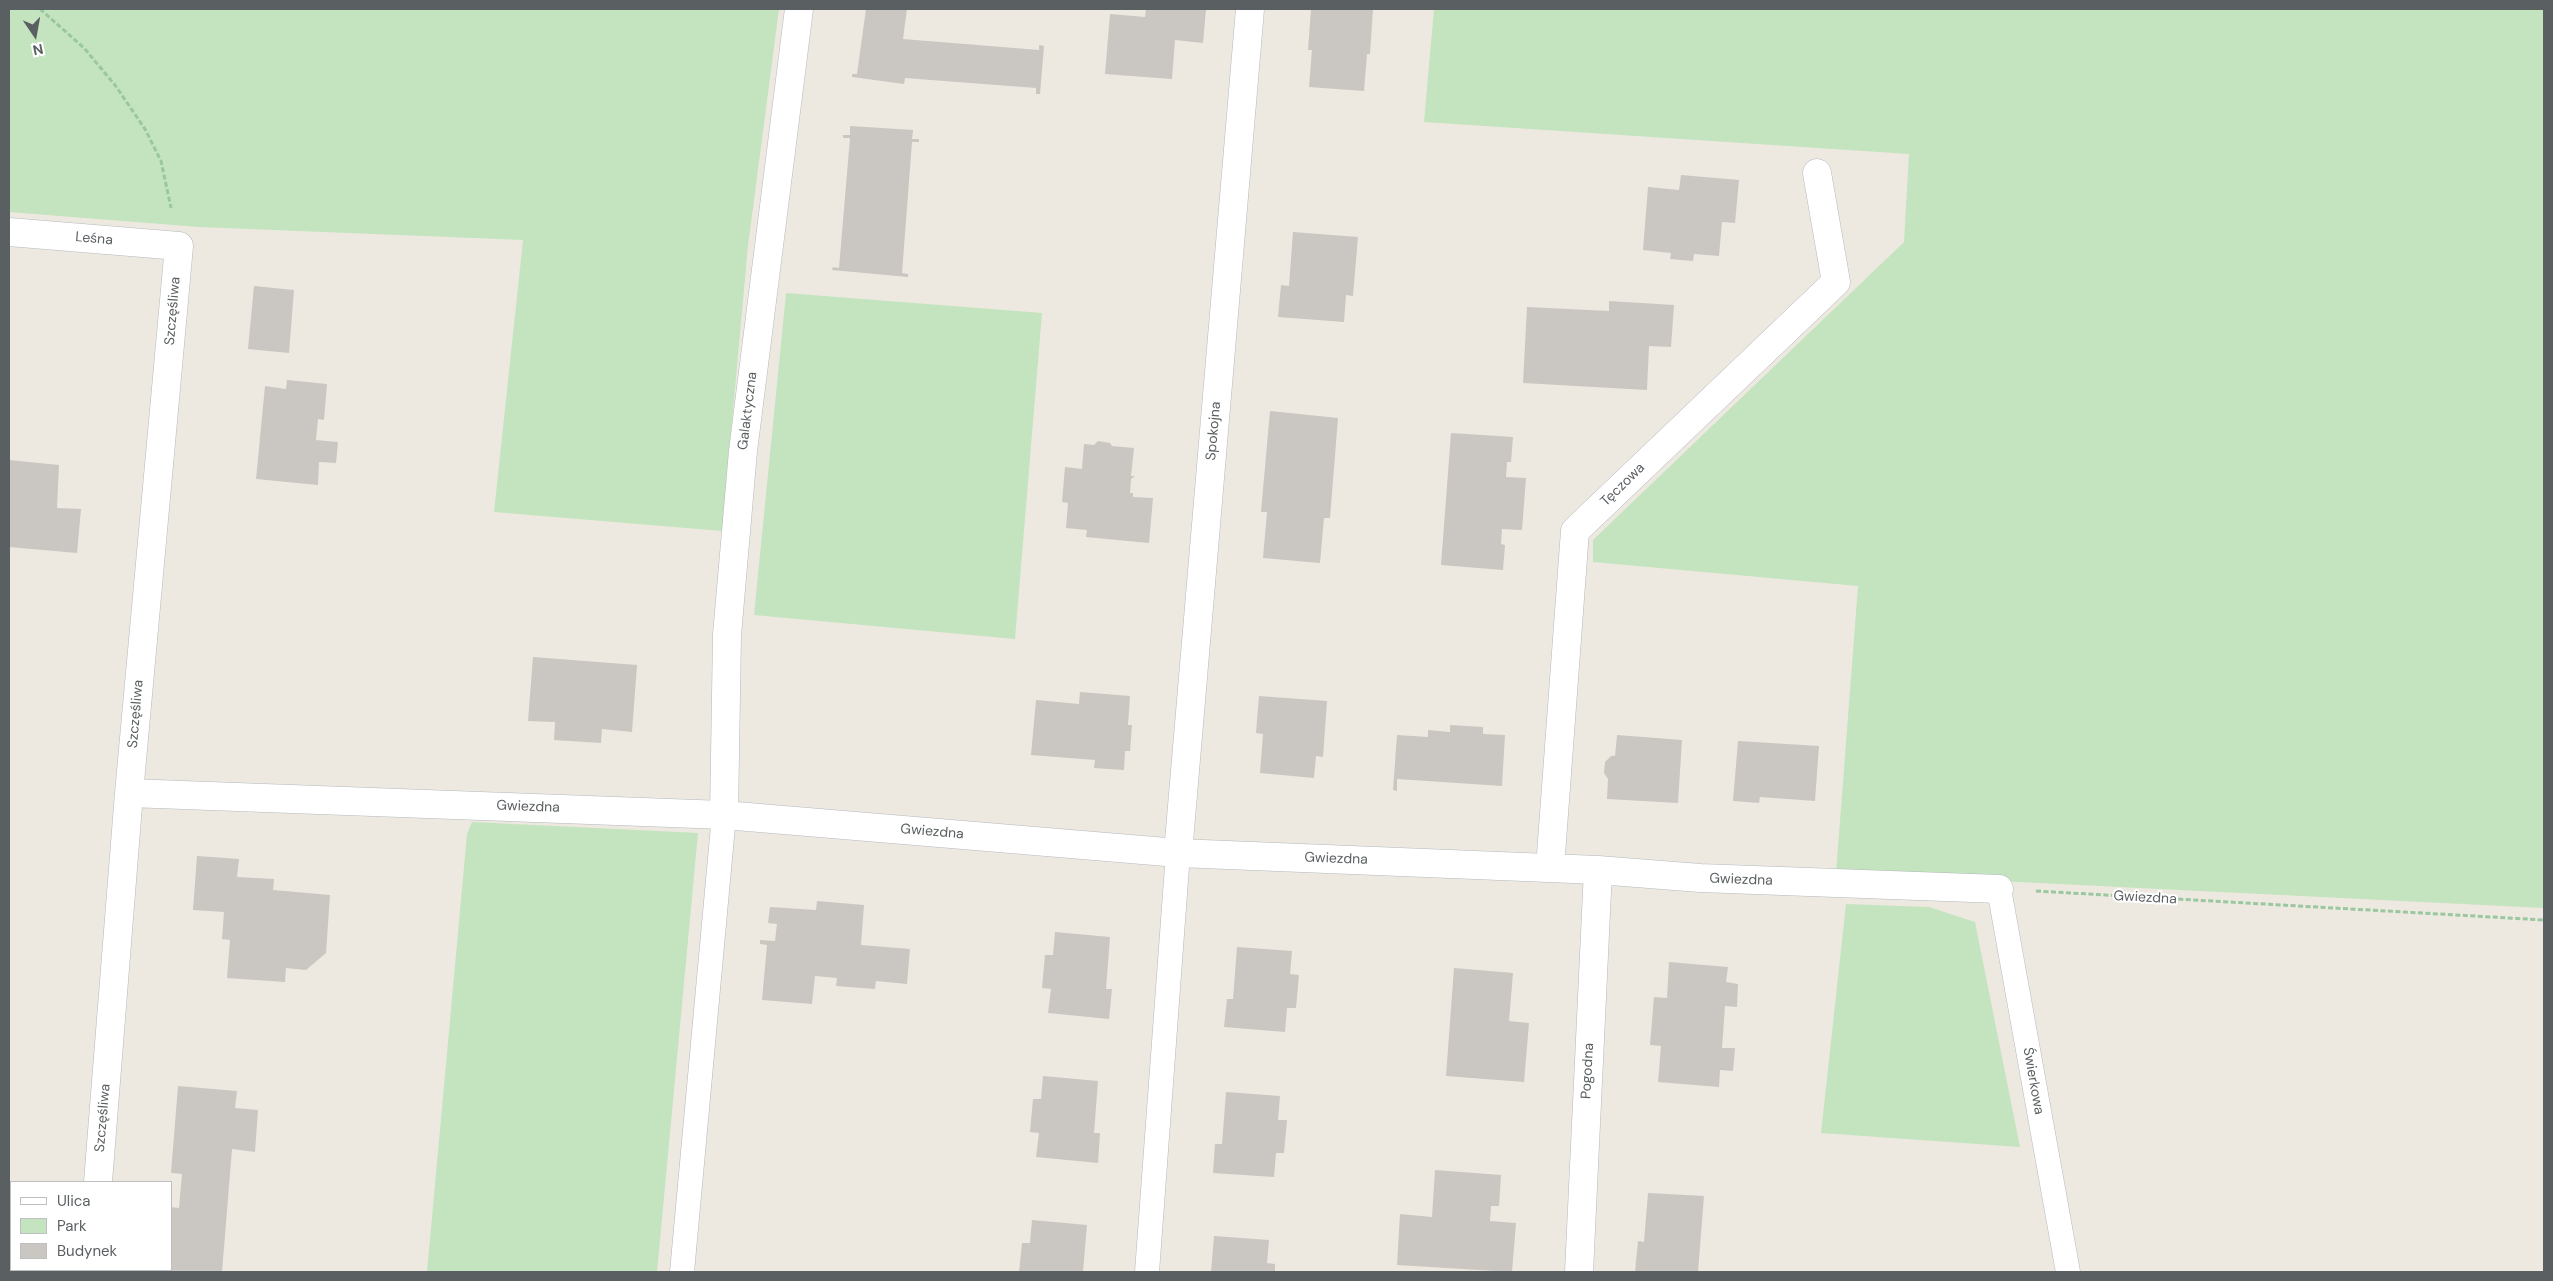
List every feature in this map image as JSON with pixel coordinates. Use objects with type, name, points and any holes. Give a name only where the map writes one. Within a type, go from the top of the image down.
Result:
[{"type":"street","name":"Galaktyczna","points":[[724,815],[727,635],[743,450],[800,9]]},
{"type":"street","name":"Spokojna","points":[[1178,853],[1250,9]]},
{"type":"street","name":"Tęczowa","points":[[1550,868],[1575,532],[1836,282],[1817,173]]},
{"type":"street","name":"Leśna","points":[[9,232],[179,246]]},
{"type":"street","name":"Szczęśliwa","points":[[98,1181],[129,793],[179,246]]},
{"type":"street","name":"Gwiezdna","points":[[129,793],[724,815],[1178,853],[1598,870],[1700,878],[1999,889]]},
{"type":"street","name":"Pogodna","points":[[1579,1272],[1598,870]]},
{"type":"lane","points":[[682,1272],[724,815]]},
{"type":"lane","points":[[1147,1272],[1178,853]]},
{"type":"lane","name":"Świerkowa","points":[[1999,889],[2068,1272]]},
{"type":"path","points":[[40,9],[84,48],[114,85],[145,129],[161,161],[179,246]]},
{"type":"path","name":"Gwiezdna","points":[[1999,889],[2544,920]]},
{"type":"green space","points":[[9,9],[779,9],[748,246],[722,531],[494,512],[523,240],[199,227],[9,212]]},
{"type":"green space","points":[[1434,9],[2544,9],[2544,908],[1836,873],[1858,586],[1593,562],[1593,540],[1904,242],[1909,154],[1424,122]]},
{"type":"green space","points":[[786,293],[1042,313],[1015,639],[754,615]]},
{"type":"green space","points":[[472,822],[698,833],[657,1272],[427,1272],[467,834]]},
{"type":"green space","points":[[1846,904],[1929,907],[1975,922],[2020,1147],[1821,1133]]},
{"type":"building","points":[[866,9],[907,9],[903,39],[1039,50],[1039,45],[1044,46],[1040,94],[1036,94],[1036,88],[905,78],[904,84],[852,77],[852,74],[857,74]]},
{"type":"building","points":[[1146,9],[1206,9],[1203,43],[1175,40],[1172,79],[1105,74],[1110,14],[1145,17]]},
{"type":"building","points":[[1311,9],[1373,9],[1370,54],[1367,54],[1364,91],[1309,87],[1312,50],[1308,50]]},
{"type":"building","points":[[850,126],[913,130],[912,139],[919,139],[919,142],[912,142],[902,273],[908,274],[908,277],[832,270],[833,267],[839,268],[850,138],[843,138],[843,135],[850,135]]},
{"type":"building","points":[[1681,175],[1739,180],[1735,223],[1722,222],[1719,256],[1694,254],[1693,261],[1670,259],[1671,253],[1643,250],[1648,187],[1679,190]]},
{"type":"building","points":[[1293,232],[1358,237],[1353,296],[1346,295],[1344,322],[1278,317],[1281,285],[1289,286]]},
{"type":"building","points":[[254,286],[294,290],[289,353],[248,349]]},
{"type":"building","points":[[1609,301],[1674,305],[1671,347],[1649,346],[1647,390],[1523,383],[1527,307],[1609,311]]},
{"type":"building","points":[[287,380],[327,384],[324,420],[318,419],[316,440],[338,442],[336,463],[319,462],[318,485],[256,479],[265,386],[286,389]]},
{"type":"building","points":[[1270,411],[1338,418],[1330,518],[1324,518],[1320,563],[1263,558],[1267,512],[1261,512]]},
{"type":"building","points":[[1451,433],[1513,437],[1511,462],[1507,462],[1506,477],[1526,478],[1522,530],[1502,529],[1501,544],[1505,545],[1503,570],[1441,565]]},
{"type":"building","points":[[1098,441],[1110,443],[1112,446],[1134,448],[1131,476],[1135,476],[1131,479],[1130,493],[1133,493],[1133,497],[1153,498],[1149,543],[1086,537],[1087,530],[1066,528],[1068,503],[1062,502],[1065,467],[1082,469],[1084,444],[1094,445]]},
{"type":"building","points":[[9,460],[59,465],[57,508],[81,509],[77,553],[9,547]]},
{"type":"building","points":[[533,657],[637,665],[632,732],[602,729],[601,743],[554,740],[555,722],[528,721]]},
{"type":"building","points":[[1080,692],[1130,696],[1128,725],[1132,725],[1130,751],[1125,751],[1124,770],[1094,768],[1095,760],[1031,755],[1036,700],[1079,704]]},
{"type":"building","points":[[1259,696],[1327,701],[1323,757],[1316,756],[1314,778],[1260,773],[1263,734],[1256,733]]},
{"type":"building","points":[[1450,725],[1483,727],[1483,734],[1505,735],[1502,786],[1397,779],[1397,791],[1393,790],[1397,735],[1428,737],[1428,730],[1450,732]]},
{"type":"building","points":[[1617,735],[1682,740],[1678,803],[1607,799],[1608,779],[1604,773],[1605,762],[1611,756],[1615,756]]},
{"type":"building","points":[[1738,741],[1819,746],[1815,801],[1760,797],[1759,803],[1733,801]]},
{"type":"building","points":[[197,856],[239,859],[237,877],[274,879],[273,890],[330,895],[326,953],[306,970],[286,968],[285,982],[227,978],[230,940],[222,939],[224,912],[193,910]]},
{"type":"building","points":[[817,901],[864,905],[861,945],[910,949],[907,984],[876,981],[875,989],[836,986],[837,978],[815,976],[812,1004],[762,1000],[767,945],[760,944],[760,940],[775,941],[777,924],[768,923],[770,907],[816,910]]},
{"type":"building","points":[[1055,932],[1110,937],[1106,989],[1112,989],[1109,1019],[1048,1013],[1051,989],[1042,988],[1045,955],[1053,955]]},
{"type":"building","points":[[1237,947],[1292,951],[1290,974],[1299,975],[1296,1008],[1287,1008],[1285,1032],[1224,1027],[1227,999],[1233,999]]},
{"type":"building","points":[[1669,962],[1728,967],[1726,982],[1738,984],[1737,1007],[1725,1006],[1722,1048],[1735,1048],[1733,1071],[1720,1070],[1719,1087],[1658,1082],[1661,1046],[1650,1045],[1654,997],[1667,998]]},
{"type":"building","points":[[1454,968],[1513,973],[1509,1021],[1529,1023],[1524,1082],[1446,1076]]},
{"type":"building","points":[[1043,1076],[1098,1081],[1094,1133],[1100,1133],[1098,1163],[1036,1157],[1039,1133],[1030,1132],[1033,1099],[1041,1099]]},
{"type":"building","points":[[178,1086],[237,1091],[235,1108],[258,1110],[255,1152],[232,1149],[222,1272],[163,1272],[172,1271],[172,1207],[179,1208],[182,1174],[171,1173]]},
{"type":"building","points":[[1226,1092],[1280,1096],[1278,1120],[1287,1120],[1284,1153],[1276,1153],[1274,1177],[1213,1173],[1215,1144],[1222,1144]]},
{"type":"building","points":[[1435,1170],[1501,1175],[1499,1206],[1491,1206],[1490,1221],[1516,1223],[1512,1272],[1397,1265],[1400,1214],[1432,1217]]},
{"type":"building","points":[[1648,1193],[1704,1196],[1698,1272],[1635,1272],[1638,1241],[1644,1242]]},
{"type":"building","points":[[1032,1220],[1087,1225],[1083,1272],[1019,1272],[1022,1243],[1030,1243]]},
{"type":"building","points":[[1214,1236],[1269,1240],[1267,1263],[1275,1264],[1275,1272],[1211,1272]]}]
